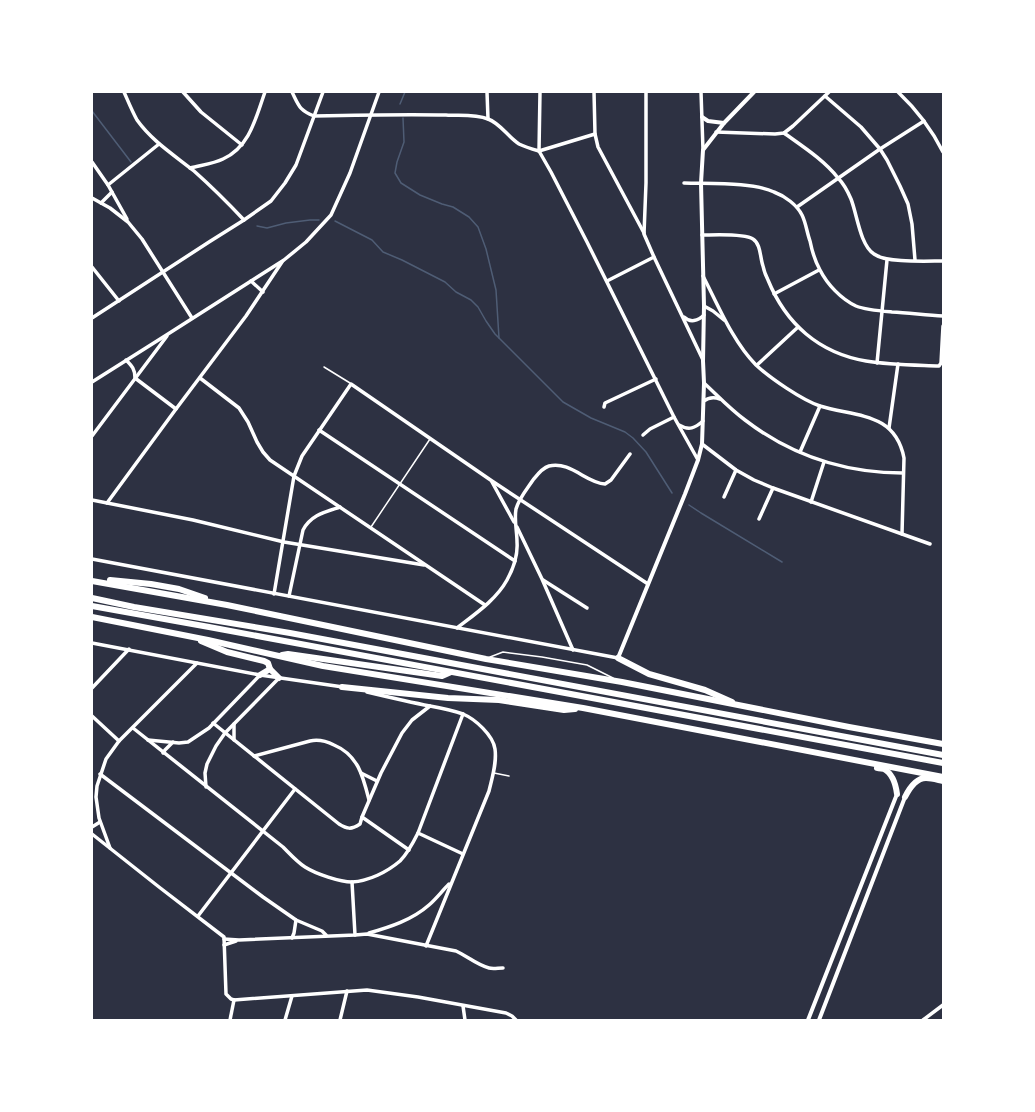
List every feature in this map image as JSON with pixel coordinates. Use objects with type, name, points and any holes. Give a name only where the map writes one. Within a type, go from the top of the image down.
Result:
[{"type":"highway","points":[[92,580],[151,584],[179,589],[227,605],[486,659],[622,682],[943,744]]},
{"type":"highway","points":[[92,598],[290,633],[943,755]]},
{"type":"highway","points":[[92,606],[943,763]]},
{"type":"highway","points":[[92,617],[190,636],[323,666],[583,708],[943,776]]},
{"type":"highway","points":[[190,636],[227,652],[264,661],[268,663],[270,669],[279,678]]},
{"type":"highway","points":[[277,656],[288,654],[442,676],[451,672]]},
{"type":"highway","points":[[618,658],[649,674],[705,690],[741,706]]},
{"type":"highway","points":[[260,675],[270,669]]},
{"type":"highway","points":[[342,687],[448,698],[499,700],[564,710],[583,708]]},
{"type":"highway","points":[[828,755],[840,760],[884,769],[894,782],[897,794]]},
{"type":"highway","points":[[905,797],[908,791],[918,780],[925,778],[943,781]]},
{"type":"street","points":[[124,92],[137,120],[149,134],[190,168],[244,220]]},
{"type":"street","points":[[183,92],[201,112],[242,144]]},
{"type":"street","points":[[292,92],[299,107],[306,113],[314,116],[370,114],[478,117],[488,119],[495,122],[518,143],[523,146],[539,150],[595,134]]},
{"type":"street","points":[[92,318],[244,220],[271,200],[286,183],[296,164],[323,92]]},
{"type":"street","points":[[92,382],[284,260],[306,242],[330,215],[350,173],[379,92]]},
{"type":"street","points":[[487,92],[488,119]]},
{"type":"street","points":[[540,92],[539,150],[607,281],[674,417],[698,460]]},
{"type":"street","points":[[594,92],[595,134],[598,147],[644,234],[703,361]]},
{"type":"street","points":[[644,234],[646,183],[646,92]]},
{"type":"street","points":[[92,560],[618,658],[685,494],[698,460],[702,444],[704,401],[704,306],[701,184],[703,150],[701,92]]},
{"type":"street","points":[[703,150],[716,132],[754,92]]},
{"type":"street","points":[[716,132],[784,133],[829,92]]},
{"type":"street","points":[[898,92],[916,110],[942,147],[943,152]]},
{"type":"street","points":[[190,168],[223,160],[234,153],[249,134],[263,93]]},
{"type":"street","points":[[825,96],[861,127],[880,149],[887,160],[908,204],[912,224],[915,260]]},
{"type":"street","points":[[702,117],[708,121],[724,123]]},
{"type":"street","points":[[797,207],[880,149],[924,121]]},
{"type":"street","points":[[784,133],[816,156],[839,178],[850,197],[864,243],[868,250],[887,260],[943,261]]},
{"type":"street","points":[[108,185],[160,144]]},
{"type":"street","points":[[92,162],[108,185],[128,222],[142,239],[192,318]]},
{"type":"street","points":[[684,183],[738,185],[758,187],[774,192],[797,207],[802,215],[819,270],[836,292],[848,301],[860,307],[882,311],[943,316]]},
{"type":"street","points":[[101,203],[112,192]]},
{"type":"street","points":[[92,198],[110,208],[128,222]]},
{"type":"street","points":[[702,235],[743,236],[752,238],[756,241],[763,267],[774,294],[784,311],[797,328],[817,343],[832,351],[853,358],[876,362],[939,366],[941,363],[943,326]]},
{"type":"street","points":[[607,281],[654,257]]},
{"type":"street","points":[[107,503],[246,316],[284,260]]},
{"type":"street","points":[[876,362],[887,260]]},
{"type":"street","points":[[92,267],[119,301]]},
{"type":"street","points":[[774,294],[819,270]]},
{"type":"street","points":[[703,275],[726,321],[747,354],[757,365],[790,390],[807,400],[820,406],[872,419],[889,428],[899,442],[903,450],[904,458],[902,534]]},
{"type":"street","points":[[251,281],[263,292]]},
{"type":"street","points":[[704,306],[714,311],[726,321]]},
{"type":"street","points":[[682,315],[689,321],[695,321],[704,315]]},
{"type":"street","points":[[757,365],[797,328]]},
{"type":"street","points":[[92,436],[168,334]]},
{"type":"street","points":[[126,360],[135,371],[135,378]]},
{"type":"street","points":[[889,428],[898,364]]},
{"type":"street","points":[[135,378],[176,409]]},
{"type":"street","points":[[200,378],[239,408],[248,422],[257,442],[270,460],[340,506],[485,606]]},
{"type":"street","points":[[604,407],[605,402],[656,379]]},
{"type":"street","points":[[704,383],[743,418],[775,441],[824,462],[860,470],[903,473]]},
{"type":"street","points":[[274,594],[294,476],[302,456],[351,384],[492,481],[648,584]]},
{"type":"street","points":[[704,401],[712,397],[723,400]]},
{"type":"street","points":[[800,452],[820,406]]},
{"type":"street","points":[[643,435],[650,429],[674,417]]},
{"type":"street","points":[[678,424],[684,428],[690,429],[697,427],[703,421]]},
{"type":"street","points":[[319,430],[515,561]]},
{"type":"street","points":[[702,444],[736,470],[754,480],[930,544]]},
{"type":"street","points":[[457,628],[485,606],[498,593],[507,579],[515,561],[517,544],[516,513],[520,499],[543,469],[549,466],[569,468],[597,483],[605,484],[611,480],[630,454]]},
{"type":"street","points":[[811,502],[824,462]]},
{"type":"street","points":[[724,497],[736,470]]},
{"type":"street","points":[[492,481],[516,525],[542,579],[573,650]]},
{"type":"street","points":[[759,519],[773,488]]},
{"type":"street","points":[[92,500],[193,520],[284,542],[425,565]]},
{"type":"street","points":[[289,596],[303,530],[306,524],[312,518],[340,506]]},
{"type":"street","points":[[542,579],[587,608]]},
{"type":"street","points":[[92,642],[260,675],[342,687],[430,706],[463,714],[487,732],[495,747],[494,773],[489,791],[426,946]]},
{"type":"street","points":[[92,688],[129,649]]},
{"type":"street","points":[[110,848],[100,822],[96,797],[100,774],[106,759],[120,741],[197,663]]},
{"type":"street","points":[[147,740],[179,743],[188,742],[204,732],[260,675]]},
{"type":"street","points":[[206,787],[205,773],[207,764],[216,746],[225,733],[279,678]]},
{"type":"street","points":[[213,723],[339,824],[346,828],[353,828],[360,824],[377,781],[402,732],[412,720],[430,706]]},
{"type":"street","points":[[133,728],[283,847],[306,868],[333,878],[352,882],[385,872],[400,861],[409,850],[418,833],[463,714]]},
{"type":"street","points":[[92,716],[120,741]]},
{"type":"street","points":[[234,724],[234,740]]},
{"type":"street","points":[[254,756],[310,741],[317,740],[327,742],[346,751],[353,759],[362,773],[369,800]]},
{"type":"street","points":[[163,753],[173,742]]},
{"type":"street","points":[[362,773],[377,781]]},
{"type":"street","points":[[100,774],[262,897],[296,920],[322,931],[326,936]]},
{"type":"street","points":[[198,916],[295,789]]},
{"type":"street","points":[[808,1020],[897,794]]},
{"type":"street","points":[[819,1020],[905,797]]},
{"type":"street","points":[[362,817],[409,850]]},
{"type":"street","points":[[92,827],[100,822]]},
{"type":"street","points":[[418,833],[463,854]]},
{"type":"street","points":[[92,834],[224,937],[226,994],[234,1000],[376,990],[506,1013],[516,1020]]},
{"type":"street","points":[[352,882],[355,935]]},
{"type":"street","points":[[224,939],[239,940],[367,934],[406,920],[428,905],[451,882]]},
{"type":"street","points":[[292,938],[296,920]]},
{"type":"street","points":[[367,934],[456,952],[490,969],[503,968]]},
{"type":"street","points":[[224,945],[239,940]]},
{"type":"street","points":[[340,1020],[347,991]]},
{"type":"street","points":[[285,1020],[292,996]]},
{"type":"street","points":[[230,1020],[234,1000]]},
{"type":"street","points":[[923,1020],[943,1005]]},
{"type":"street","points":[[463,1006],[465,1020]]},
{"type":"lane","points":[[324,367],[351,384]]},
{"type":"lane","points":[[370,528],[430,439]]},
{"type":"lane","points":[[486,659],[503,652],[542,657],[587,666],[622,682]]},
{"type":"lane","points":[[494,773],[509,776]]},
{"type":"waterway","points":[[400,104],[405,92]]},
{"type":"waterway","points":[[92,111],[131,162]]},
{"type":"waterway","points":[[403,118],[404,142],[395,173],[401,183],[420,195],[453,207],[469,217],[478,227],[486,249],[496,290],[499,338],[563,402],[591,418],[625,432],[633,438],[646,452],[672,493]]},
{"type":"waterway","points":[[257,226],[267,228],[286,223],[319,220]]},
{"type":"waterway","points":[[335,221],[372,240],[383,252],[445,282],[456,292],[471,300],[478,307],[486,321],[499,338]]},
{"type":"waterway","points":[[689,505],[782,562]]}]
